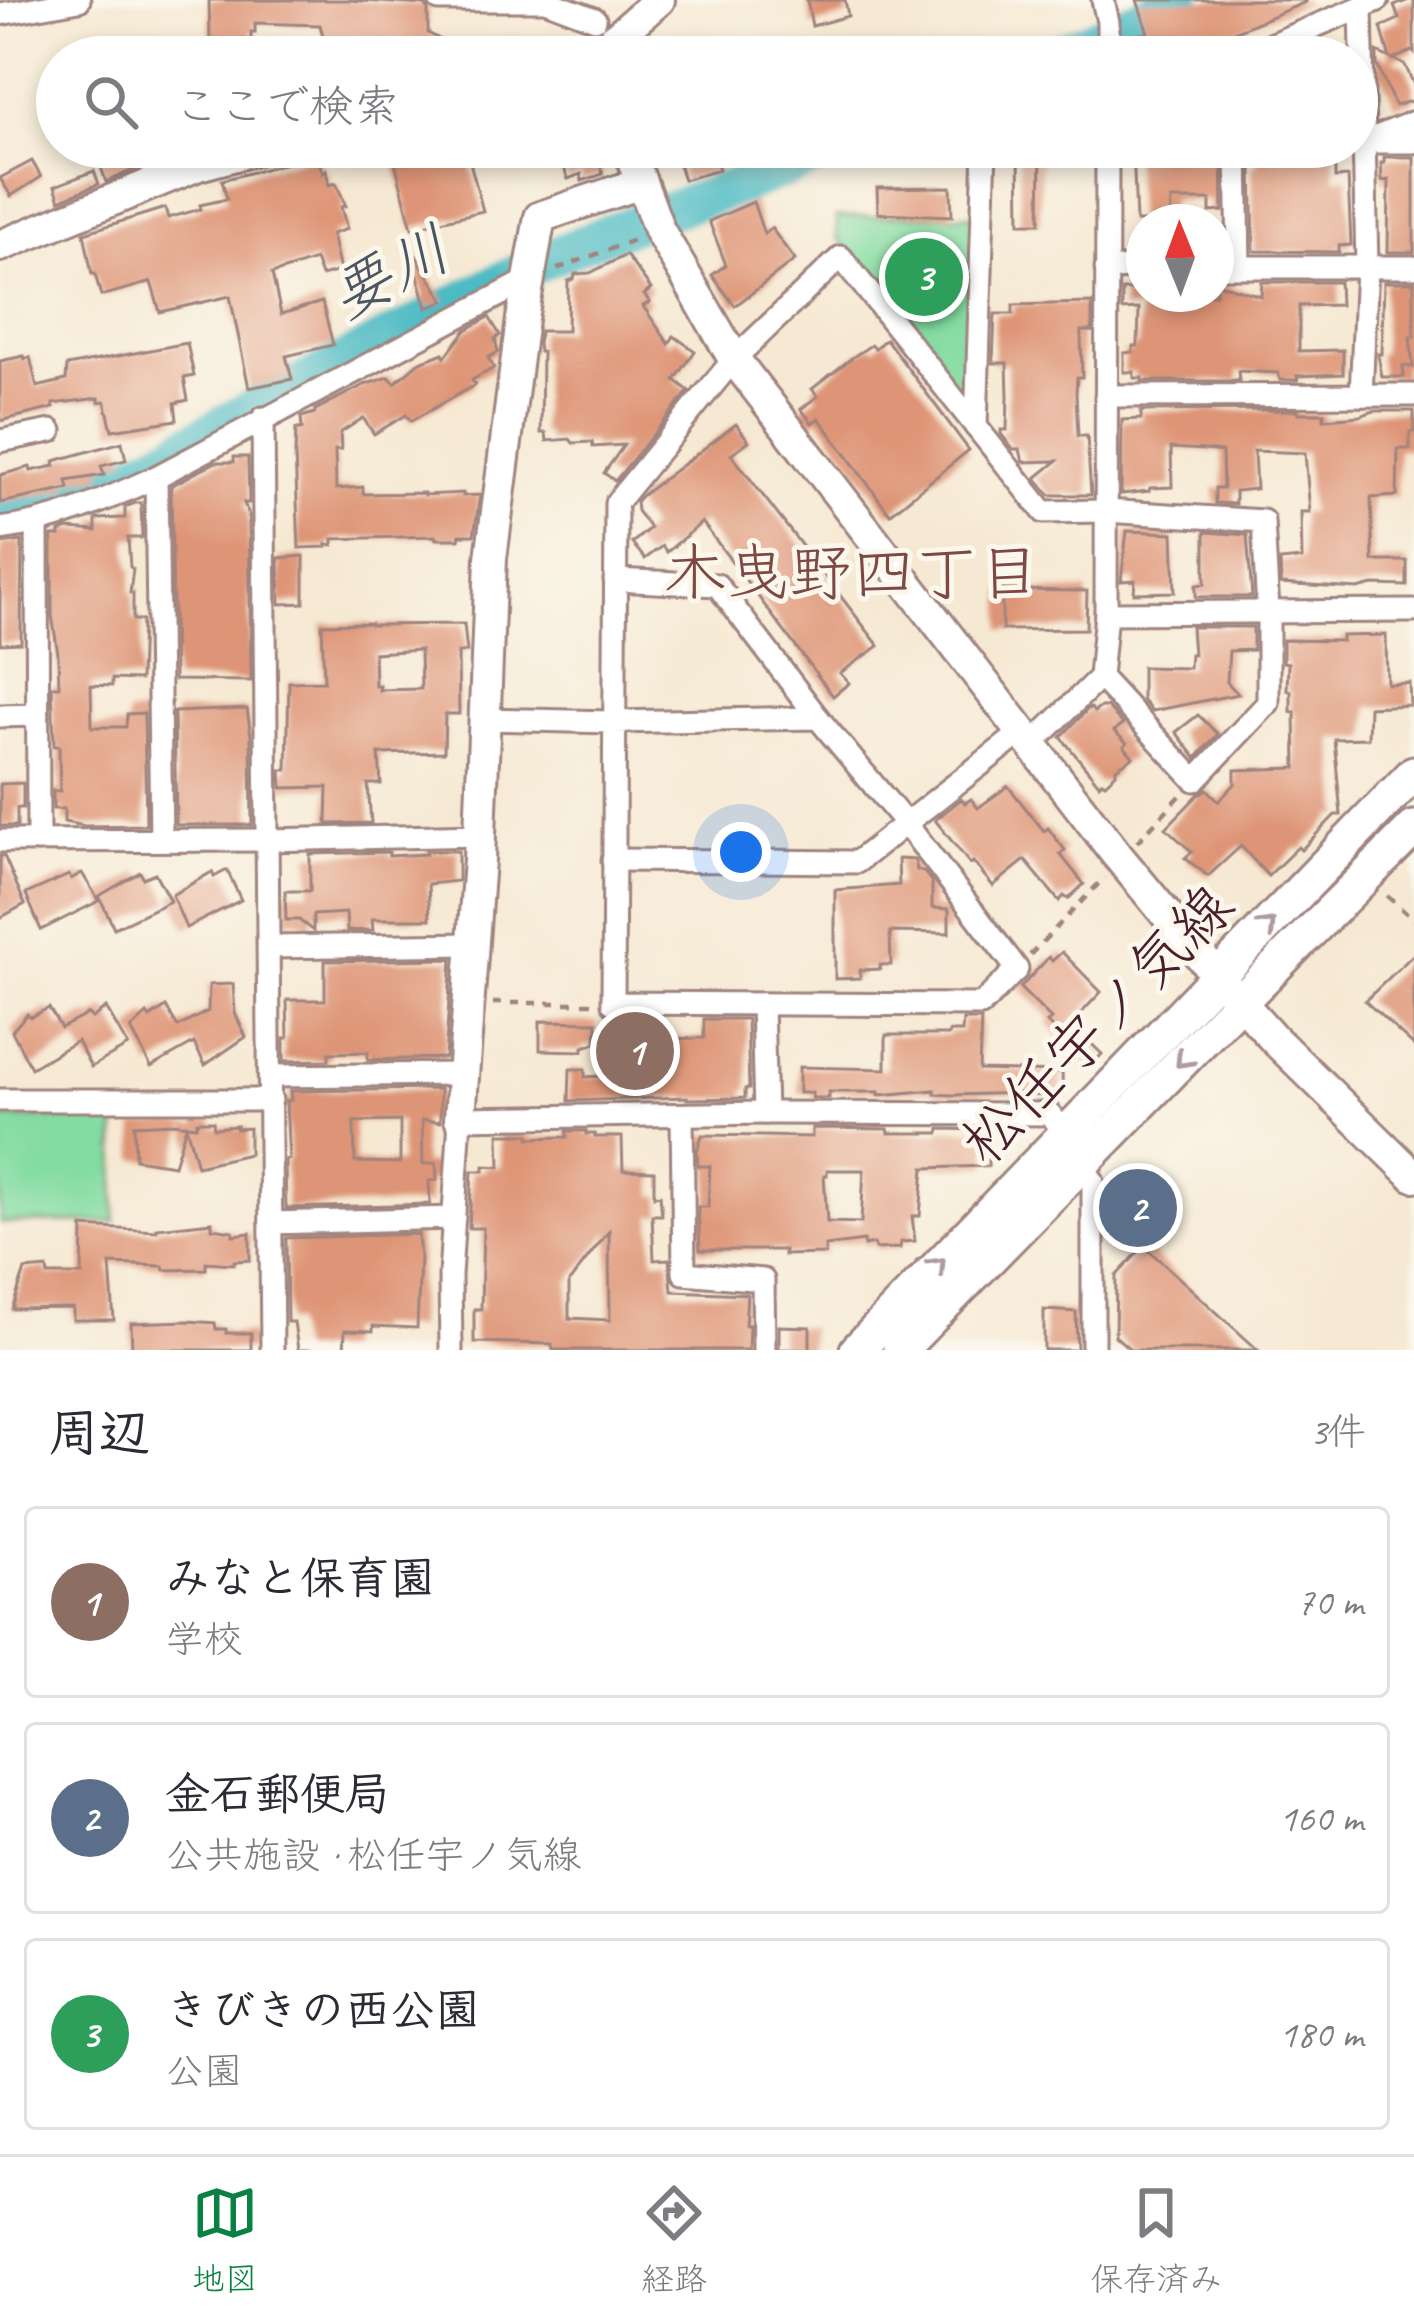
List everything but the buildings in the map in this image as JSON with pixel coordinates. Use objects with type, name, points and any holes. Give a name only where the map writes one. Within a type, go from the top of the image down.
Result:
[{"type":"main road","name":"松任宇ノ気線","points":[[857,1350],[1074,1148],[1230,989],[1414,773]]},
{"type":"main road","name":"松任宇ノ気線","points":[[1230,989],[1366,876],[1414,828]]},
{"type":"main road","name":"松任宇ノ気線","points":[[900,1350],[1074,1148]]},
{"type":"street","points":[[0,14],[79,0]]},
{"type":"street","points":[[440,0],[545,0],[596,10]]},
{"type":"street","points":[[619,36],[659,0]]},
{"type":"street","points":[[1291,36],[1369,3],[1368,36]]},
{"type":"street","points":[[1378,136],[1414,122]]},
{"type":"street","points":[[1378,142],[1414,142]]},
{"type":"street","points":[[0,245],[191,168]]},
{"type":"street","points":[[635,168],[649,206],[734,359],[1121,860],[1274,1039],[1414,1176]]},
{"type":"street","points":[[976,427],[984,168]]},
{"type":"street","points":[[613,860],[857,862],[1027,738],[1100,677],[1106,613],[1107,168]]},
{"type":"street","points":[[1232,204],[1235,168]]},
{"type":"street","points":[[1361,395],[1367,267],[1365,168]]},
{"type":"street","points":[[451,1350],[450,1276],[480,835],[490,558],[530,270],[540,217],[649,206]]},
{"type":"street","points":[[615,580],[717,585],[1017,970],[981,1005],[613,1003],[613,722],[616,502],[734,359],[842,257],[1044,512],[1263,521],[1268,703],[1195,780],[1100,677]]},
{"type":"street","points":[[1234,267],[1414,267]]},
{"type":"street","points":[[1106,269],[1126,268]]},
{"type":"street","points":[[0,529],[37,524],[94,505],[156,477],[530,270]]},
{"type":"street","points":[[1106,396],[1414,395]]},
{"type":"street","points":[[263,418],[272,1350]]},
{"type":"street","points":[[0,441],[51,431]]},
{"type":"street","points":[[156,477],[161,840]]},
{"type":"street","points":[[37,524],[38,841]]},
{"type":"street","points":[[1106,613],[1414,611]]},
{"type":"street","points":[[0,716],[38,715]]},
{"type":"street","points":[[484,719],[818,718]]},
{"type":"street","points":[[0,841],[480,835]]},
{"type":"street","points":[[270,946],[472,944]]},
{"type":"street","points":[[762,1004],[765,1113]]},
{"type":"street","points":[[270,1076],[463,1074]]},
{"type":"street","points":[[0,1100],[271,1100]]},
{"type":"street","points":[[460,1118],[1050,1114],[1093,1182],[1093,1350]]},
{"type":"street","points":[[682,1115],[684,1273],[763,1280],[764,1350]]},
{"type":"street","points":[[271,1223],[454,1218]]},
{"type":"path","points":[[530,270],[649,206]]},
{"type":"path","points":[[1017,970],[1195,780]]},
{"type":"path","points":[[1366,876],[1414,920]]},
{"type":"path","points":[[468,1003],[613,1003]]},
{"type":"green space","points":[[973,215],[970,383],[955,388],[837,237],[837,217]]},
{"type":"green space","points":[[0,1118],[116,1118],[115,1222],[0,1223]]},
{"type":"waterway","name":"要川","points":[[1099,36],[1182,0]]},
{"type":"waterway","name":"要川","points":[[0,514],[96,489],[534,265],[787,168]]},
{"type":"place","name":"きびきの西公園","points":[[924,277]]},
{"type":"place","name":"みなと保育園","points":[[635,1051]]},
{"type":"place","name":"金石郵便局","points":[[1138,1208]]},
{"type":"district","name":"木曳野四丁目","points":[[852,573]]}]
